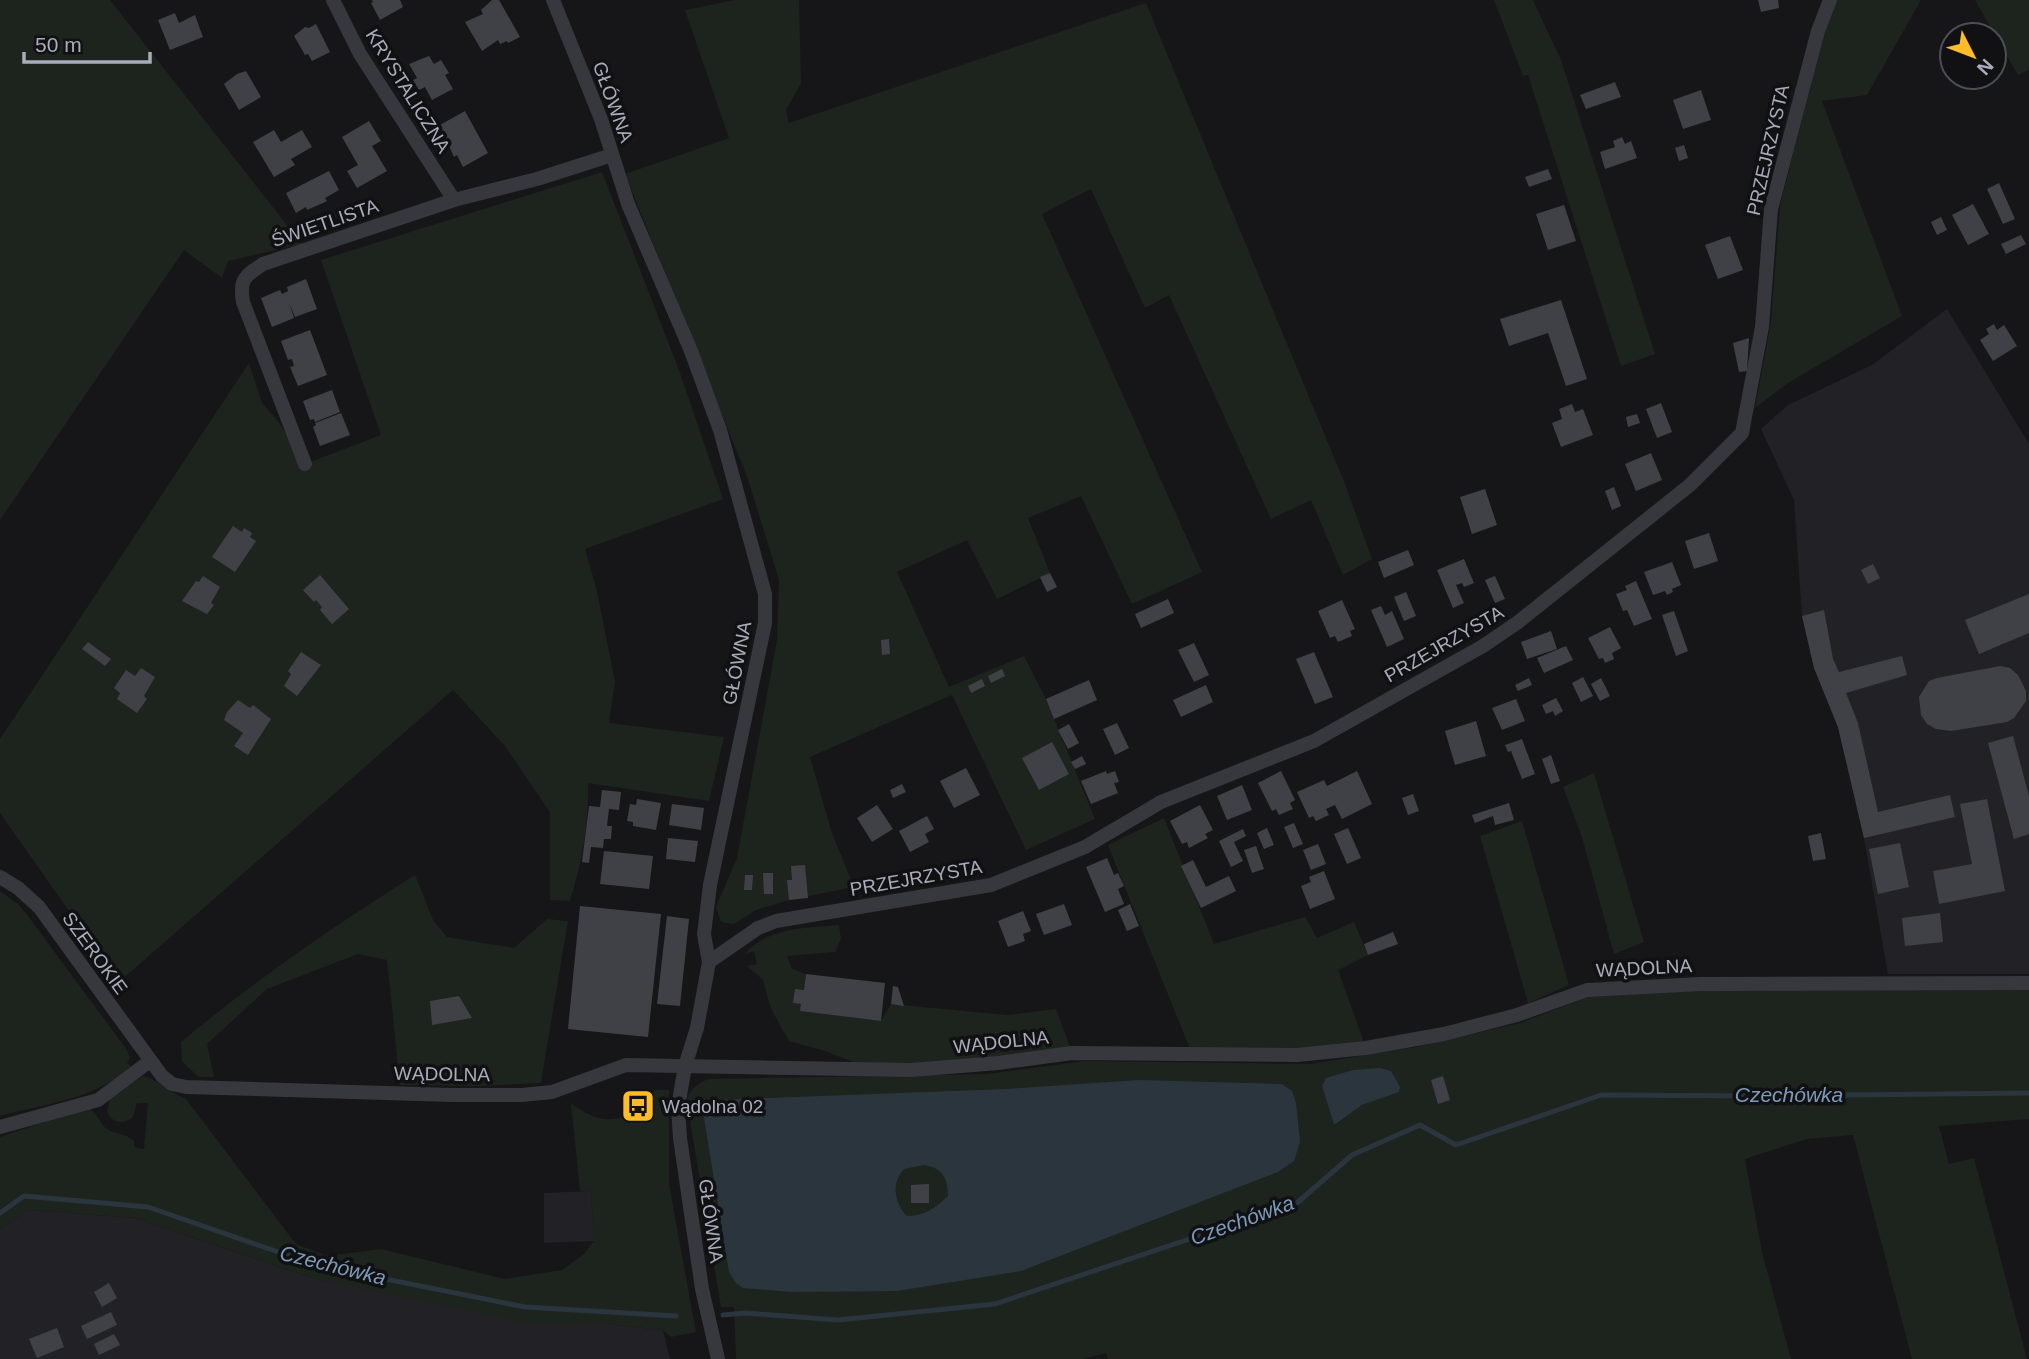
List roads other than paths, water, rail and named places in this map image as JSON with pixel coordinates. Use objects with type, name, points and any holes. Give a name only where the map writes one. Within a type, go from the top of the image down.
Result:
[{"type":"street","name":"KRYSTALICZNA","points":[[333,0],[360,54],[454,200]]},
{"type":"street","name":"GŁÓWNA","points":[[553,0],[601,119],[628,204],[691,351],[720,430],[765,594],[765,622],[710,884],[704,934],[709,962],[678,1107],[702,1289],[718,1359]]},
{"type":"street","name":"PRZEJRZYSTA","points":[[709,962],[758,928],[776,921],[991,885],[1085,847],[1161,802],[1314,740],[1483,646],[1517,623],[1690,485],[1742,433],[1762,327],[1771,209],[1818,31],[1830,0]]},
{"type":"street","name":"ŚWIETLISTA","points":[[305,464],[243,302],[241,289],[246,275],[263,264],[454,200],[537,179],[612,155]]},
{"type":"street","name":"SZEROKIE","points":[[0,877],[18,888],[39,908],[150,1061]]},
{"type":"street","name":"WĄDOLNA","points":[[150,1061],[166,1080],[178,1086],[451,1095],[552,1092],[626,1065],[911,1070],[999,1063],[1072,1053],[1297,1055],[1366,1048],[1444,1034],[1517,1015],[1587,990],[1701,984],[2029,983]]},
{"type":"street","points":[[0,1127],[98,1100],[150,1061]]},
{"type":"waterway","name":"Czechówka","points":[[723,1315],[745,1313],[838,1320],[995,1304],[1297,1203],[1352,1155],[1420,1125],[1456,1145],[1601,1095],[2029,1093]]},
{"type":"waterway","name":"Czechówka","points":[[0,1213],[24,1196],[148,1207],[316,1265],[525,1307],[676,1316]]},
{"type":"place","name":"Wądolna 02","points":[[638,1106]]}]
